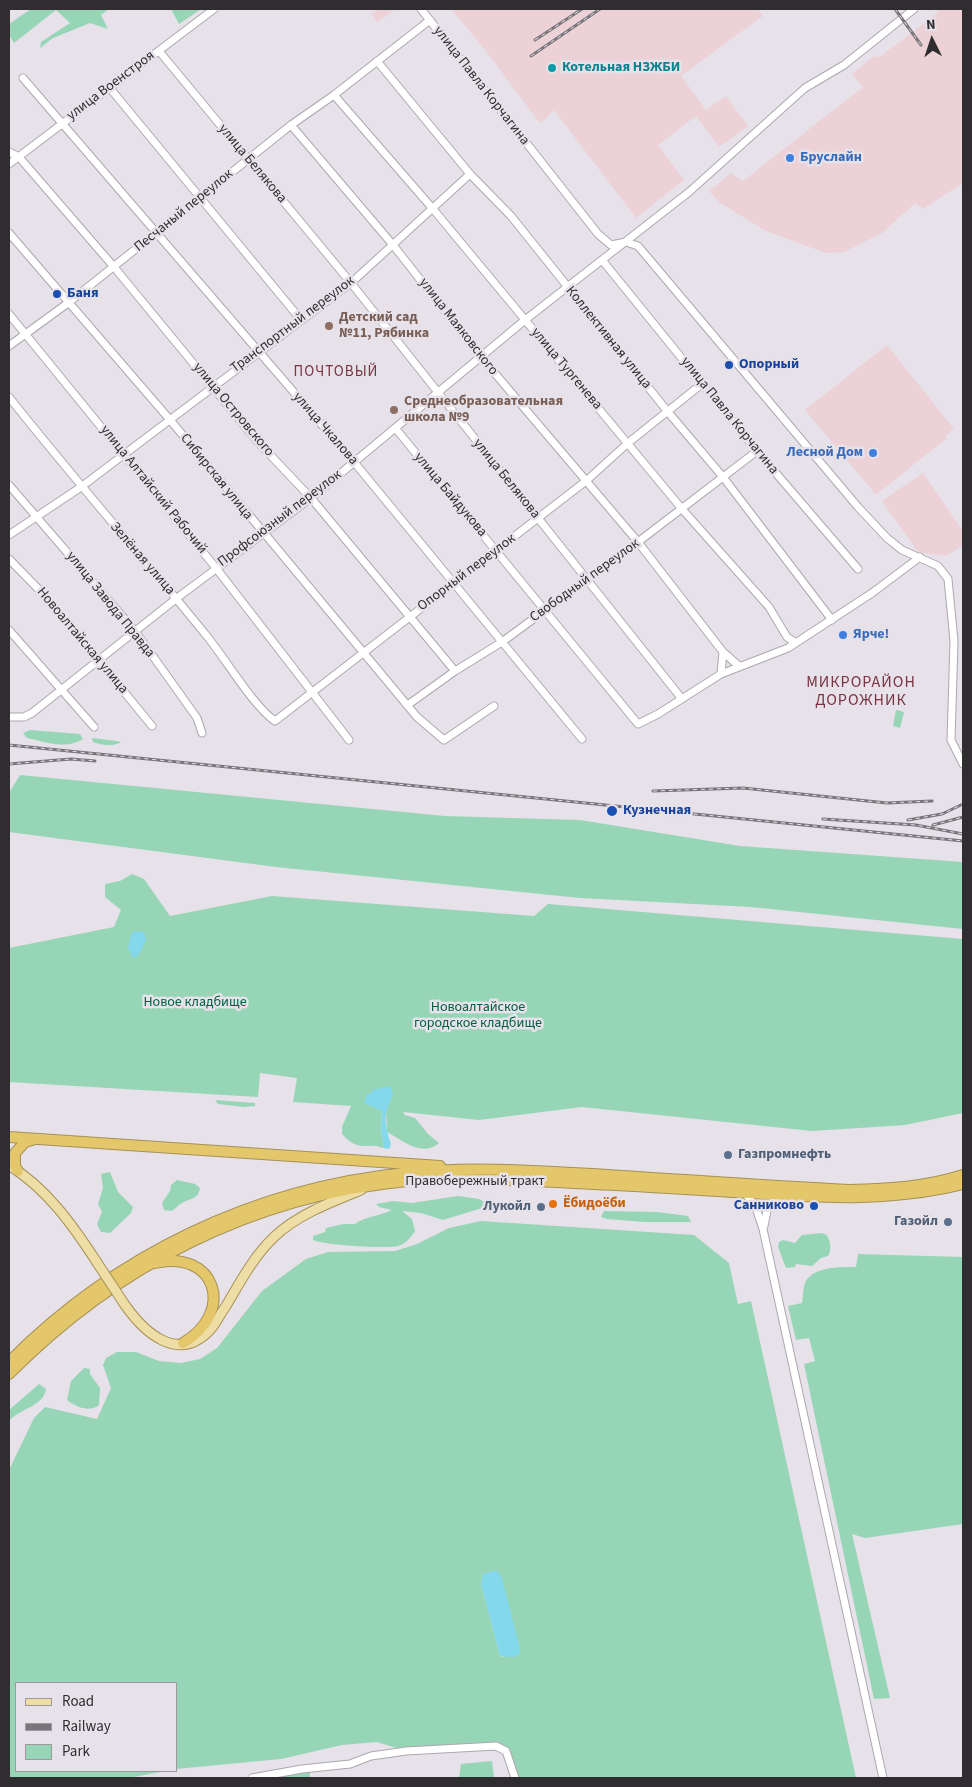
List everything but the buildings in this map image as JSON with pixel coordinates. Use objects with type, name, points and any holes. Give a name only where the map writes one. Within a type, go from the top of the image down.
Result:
[{"type":"highway","points":[[9,1137],[533,1176]]},
{"type":"highway","points":[[18,1171],[15,1166],[15,1153],[25,1142],[38,1139]]},
{"type":"highway","name":"Правобережный тракт","points":[[9,1362],[76,1303],[136,1261],[198,1228],[255,1205],[328,1186],[404,1173],[442,1171],[849,1190],[911,1187],[963,1175]]},
{"type":"highway","name":"Правобережный тракт","points":[[9,1374],[81,1310],[140,1268],[202,1236],[258,1213],[320,1196],[370,1187],[442,1179],[533,1176],[782,1195],[854,1198],[887,1198],[921,1194],[963,1184]]},
{"type":"highway","points":[[140,1268],[169,1261],[189,1264],[202,1271],[211,1283],[214,1301],[209,1320],[195,1336],[183,1343]]},
{"type":"main road","points":[[9,1165],[39,1188],[58,1208],[143,1329],[152,1336],[172,1343],[194,1340],[209,1331],[263,1248],[282,1230],[328,1204],[370,1187]]},
{"type":"street","name":"улица Военстроя","points":[[9,164],[214,9]]},
{"type":"street","name":"улица Павла Корчагина","points":[[420,9],[598,234],[610,245],[626,242]]},
{"type":"street","name":"Профсоюзный переулок","points":[[9,717],[24,717],[32,713],[176,598],[310,498],[396,429],[525,320],[626,242],[648,222],[690,192],[805,88],[844,64],[914,9]]},
{"type":"street","name":"Песчаный переулок","points":[[9,346],[68,303],[291,125],[334,95],[430,20]]},
{"type":"street","name":"улица Белякова","points":[[159,51],[351,283],[682,699]]},
{"type":"street","name":"Коллективная улица","points":[[377,61],[470,174],[511,216],[567,288],[723,477],[832,620]]},
{"type":"street","name":"улица Чкалова","points":[[23,78],[354,462],[582,739]]},
{"type":"street","points":[[109,87],[301,320]]},
{"type":"street","name":"улица Тургенева","points":[[334,95],[433,209],[682,509],[769,607],[787,637],[796,643]]},
{"type":"street","name":"улица Маяковского","points":[[291,125],[393,245],[481,358],[638,542],[724,652],[739,666]]},
{"type":"street","name":"улица Островского","points":[[9,152],[19,157],[114,267],[257,441],[310,498],[455,671]]},
{"type":"street","name":"Транспортный переулок","points":[[9,535],[81,488],[124,453],[171,421],[212,386],[258,351],[351,283],[470,174]]},
{"type":"street","name":"Сибирская улица","points":[[9,233],[171,421],[417,717],[444,740],[494,706]]},
{"type":"street","points":[[626,242],[634,243],[642,251],[887,538],[902,550],[942,568],[948,579],[954,641],[951,740],[963,764]]},
{"type":"street","name":"улица Павла Корчагина","points":[[602,260],[756,451],[858,569]]},
{"type":"street","name":"улица Алтайский Рабочий","points":[[9,314],[216,568],[314,692],[349,740]]},
{"type":"street","name":"Опорный переулок","points":[[275,721],[538,519],[703,383]]},
{"type":"street","name":"Зелёная улица","points":[[9,397],[81,488],[224,656],[264,714],[275,721]]},
{"type":"street","name":"улица Байдукова","points":[[396,429],[638,724],[682,699]]},
{"type":"street","name":"Свободный переулок","points":[[408,704],[455,671],[502,642],[586,578],[682,509],[756,451]]},
{"type":"street","name":"улица Завода Правда","points":[[9,485],[135,631],[197,718],[202,732]]},
{"type":"street","points":[[682,699],[721,674],[739,666],[761,660],[796,643],[832,620],[920,557]]},
{"type":"street","name":"Новоалтайская улица","points":[[9,559],[48,599],[152,726]]},
{"type":"street","points":[[9,630],[94,727]]},
{"type":"street","points":[[721,674],[724,652]]},
{"type":"street","points":[[744,1192],[755,1205],[763,1229],[883,1778]]},
{"type":"street","points":[[763,1229],[768,1205],[782,1195]]},
{"type":"street","points":[[252,1778],[302,1769],[350,1764],[371,1756],[397,1752],[496,1746],[506,1751],[515,1778]]},
{"type":"shaded area","points":[[378,9],[396,9],[377,22],[371,14]]},
{"type":"shaded area","points":[[451,9],[757,9],[763,16],[681,76],[706,110],[726,96],[748,126],[719,147],[696,116],[658,145],[684,180],[636,218],[554,110],[541,123]]},
{"type":"shaded area","points":[[939,9],[963,9],[963,183],[923,209],[915,203],[882,233],[844,252],[826,253],[766,231],[720,203],[709,191],[731,173],[743,181],[863,87],[852,74],[875,55],[878,58],[935,15]]},
{"type":"shaded area","points":[[887,345],[954,429],[945,436],[947,438],[876,495],[805,410]]},
{"type":"shaded area","points":[[923,473],[963,531],[963,545],[946,556],[918,552],[882,501]]},
{"type":"green space","points":[[31,9],[109,9],[101,15],[108,29],[90,23],[53,38],[40,48],[41,42],[70,23],[56,10],[14,43],[9,35],[9,24]]},
{"type":"green space","points":[[171,9],[201,9],[179,24]]},
{"type":"green space","points":[[896,710],[904,712],[900,728],[893,726]]},
{"type":"green space","points":[[30,730],[80,734],[83,739],[63,745],[49,743],[27,738],[23,733]]},
{"type":"green space","points":[[92,738],[121,742],[115,745],[104,745],[93,742]]},
{"type":"green space","points":[[20,775],[445,816],[580,820],[740,846],[963,862],[963,929],[751,907],[580,898],[276,867],[9,832],[9,793]]},
{"type":"green space","name":"Новоалтайское городское кладбище","points":[[132,874],[144,879],[170,916],[272,896],[534,916],[548,904],[963,939],[963,1113],[905,1125],[812,1131],[582,1107],[479,1120],[403,1112],[405,1115],[415,1118],[428,1134],[439,1143],[426,1149],[412,1146],[387,1132],[386,1110],[382,1111],[381,1130],[384,1148],[353,1144],[342,1134],[342,1127],[351,1106],[293,1102],[297,1078],[260,1073],[258,1097],[9,1082],[9,948],[114,927],[121,910],[105,897],[105,884],[120,881]]},
{"type":"green space","points":[[215,1100],[255,1103],[255,1106],[244,1107],[218,1104]]},
{"type":"green space","points":[[110,1172],[118,1192],[133,1207],[131,1213],[110,1233],[101,1232],[97,1224],[102,1212],[98,1204],[103,1188],[101,1174]]},
{"type":"green space","points":[[177,1180],[195,1184],[200,1188],[199,1192],[196,1197],[181,1204],[172,1211],[164,1210],[162,1203],[170,1191],[171,1185]]},
{"type":"green space","points":[[458,1196],[479,1199],[484,1202],[482,1208],[443,1220],[421,1213],[402,1211],[412,1219],[415,1231],[406,1242],[398,1246],[355,1246],[313,1240],[313,1236],[325,1232],[326,1228],[343,1224],[355,1224],[392,1210],[379,1207],[376,1204],[393,1201],[412,1203]]},
{"type":"green space","points":[[604,1211],[657,1212],[688,1216],[691,1222],[645,1222],[607,1219],[601,1217]]},
{"type":"green space","points":[[481,1221],[694,1235],[729,1263],[738,1304],[751,1301],[856,1778],[515,1778],[506,1751],[496,1746],[406,1751],[377,1742],[342,1745],[281,1759],[178,1769],[178,1682],[15,1682],[15,1772],[161,1772],[128,1778],[9,1778],[9,1470],[34,1418],[45,1407],[97,1419],[111,1388],[103,1365],[106,1358],[117,1352],[136,1352],[159,1361],[181,1363],[200,1359],[217,1348],[262,1291],[306,1259],[328,1252],[395,1251],[417,1244],[449,1228]],"holes":[[[493,1571],[504,1657],[500,1656],[481,1584],[483,1574]]]},
{"type":"green space","points":[[822,1233],[827,1235],[829,1240],[828,1256],[821,1258],[812,1266],[796,1264],[795,1267],[786,1268],[778,1247],[779,1242],[783,1240],[795,1243],[802,1235]]},
{"type":"green space","points":[[858,1254],[963,1257],[963,1524],[865,1538],[852,1534],[890,1698],[874,1699],[804,1364],[815,1361],[809,1338],[796,1340],[788,1306],[802,1303],[805,1283],[814,1273],[828,1269],[856,1267]]},
{"type":"green space","points":[[84,1368],[90,1369],[90,1374],[100,1388],[99,1405],[91,1409],[78,1407],[67,1400],[71,1381]]},
{"type":"green space","points":[[39,1384],[46,1389],[41,1399],[9,1421],[9,1410]]},
{"type":"green space","points":[[492,1761],[494,1778],[459,1778],[461,1764]]},
{"type":"green space","points":[[310,1766],[310,1778],[257,1778],[257,1773]]},
{"type":"water","points":[[135,931],[144,932],[146,940],[138,956],[133,958],[128,948],[131,934]]},
{"type":"water","points":[[391,1086],[393,1095],[387,1108],[386,1119],[391,1144],[390,1148],[387,1149],[384,1148],[381,1130],[382,1111],[364,1103],[367,1094],[372,1093],[372,1090]]},
{"type":"water","points":[[497,1571],[502,1578],[520,1649],[520,1654],[513,1657],[500,1656],[481,1584],[483,1574]]},
{"type":"railway","points":[[535,40],[582,9]]},
{"type":"railway","points":[[531,56],[600,9]]},
{"type":"railway","points":[[895,9],[921,45]]},
{"type":"railway","points":[[9,745],[963,841]]},
{"type":"railway","points":[[9,764],[71,759],[95,761]]},
{"type":"railway","points":[[653,791],[743,788],[887,803],[932,801]]},
{"type":"railway","points":[[908,820],[942,814],[963,804]]},
{"type":"railway","points":[[933,825],[963,817]]},
{"type":"railway","points":[[823,819],[916,825],[963,834]]},
{"type":"place","name":"Котельная НЗЖБИ","points":[[552,68]]},
{"type":"place","name":"Бруслайн","points":[[790,158]]},
{"type":"place","name":"Баня","points":[[57,294]]},
{"type":"place","name":"Детский сад №11, Рябинка","points":[[329,326]]},
{"type":"place","name":"Опорный","points":[[729,365]]},
{"type":"place","name":"Среднеобразовательная школа №9","points":[[394,410]]},
{"type":"place","name":"Лесной Дом","points":[[873,453]]},
{"type":"place","name":"Ярче!","points":[[843,635]]},
{"type":"place","name":"Кузнечная","points":[[612,811]]},
{"type":"place","name":"Газпромнефть","points":[[728,1155]]},
{"type":"place","name":"Ёбидоёби","points":[[553,1204]]},
{"type":"place","name":"Санниково","points":[[814,1206]]},
{"type":"place","name":"Лукойл","points":[[541,1207]]},
{"type":"place","name":"Газойл","points":[[948,1222]]},
{"type":"district","name":"ПОЧТОВЫЙ","points":[[336,373]]},
{"type":"district","name":"МИКРОРАЙОН ДОРОЖНИК","points":[[861,692]]},
{"type":"park label","name":"Новое кладбище","points":[[195,1003]]}]
